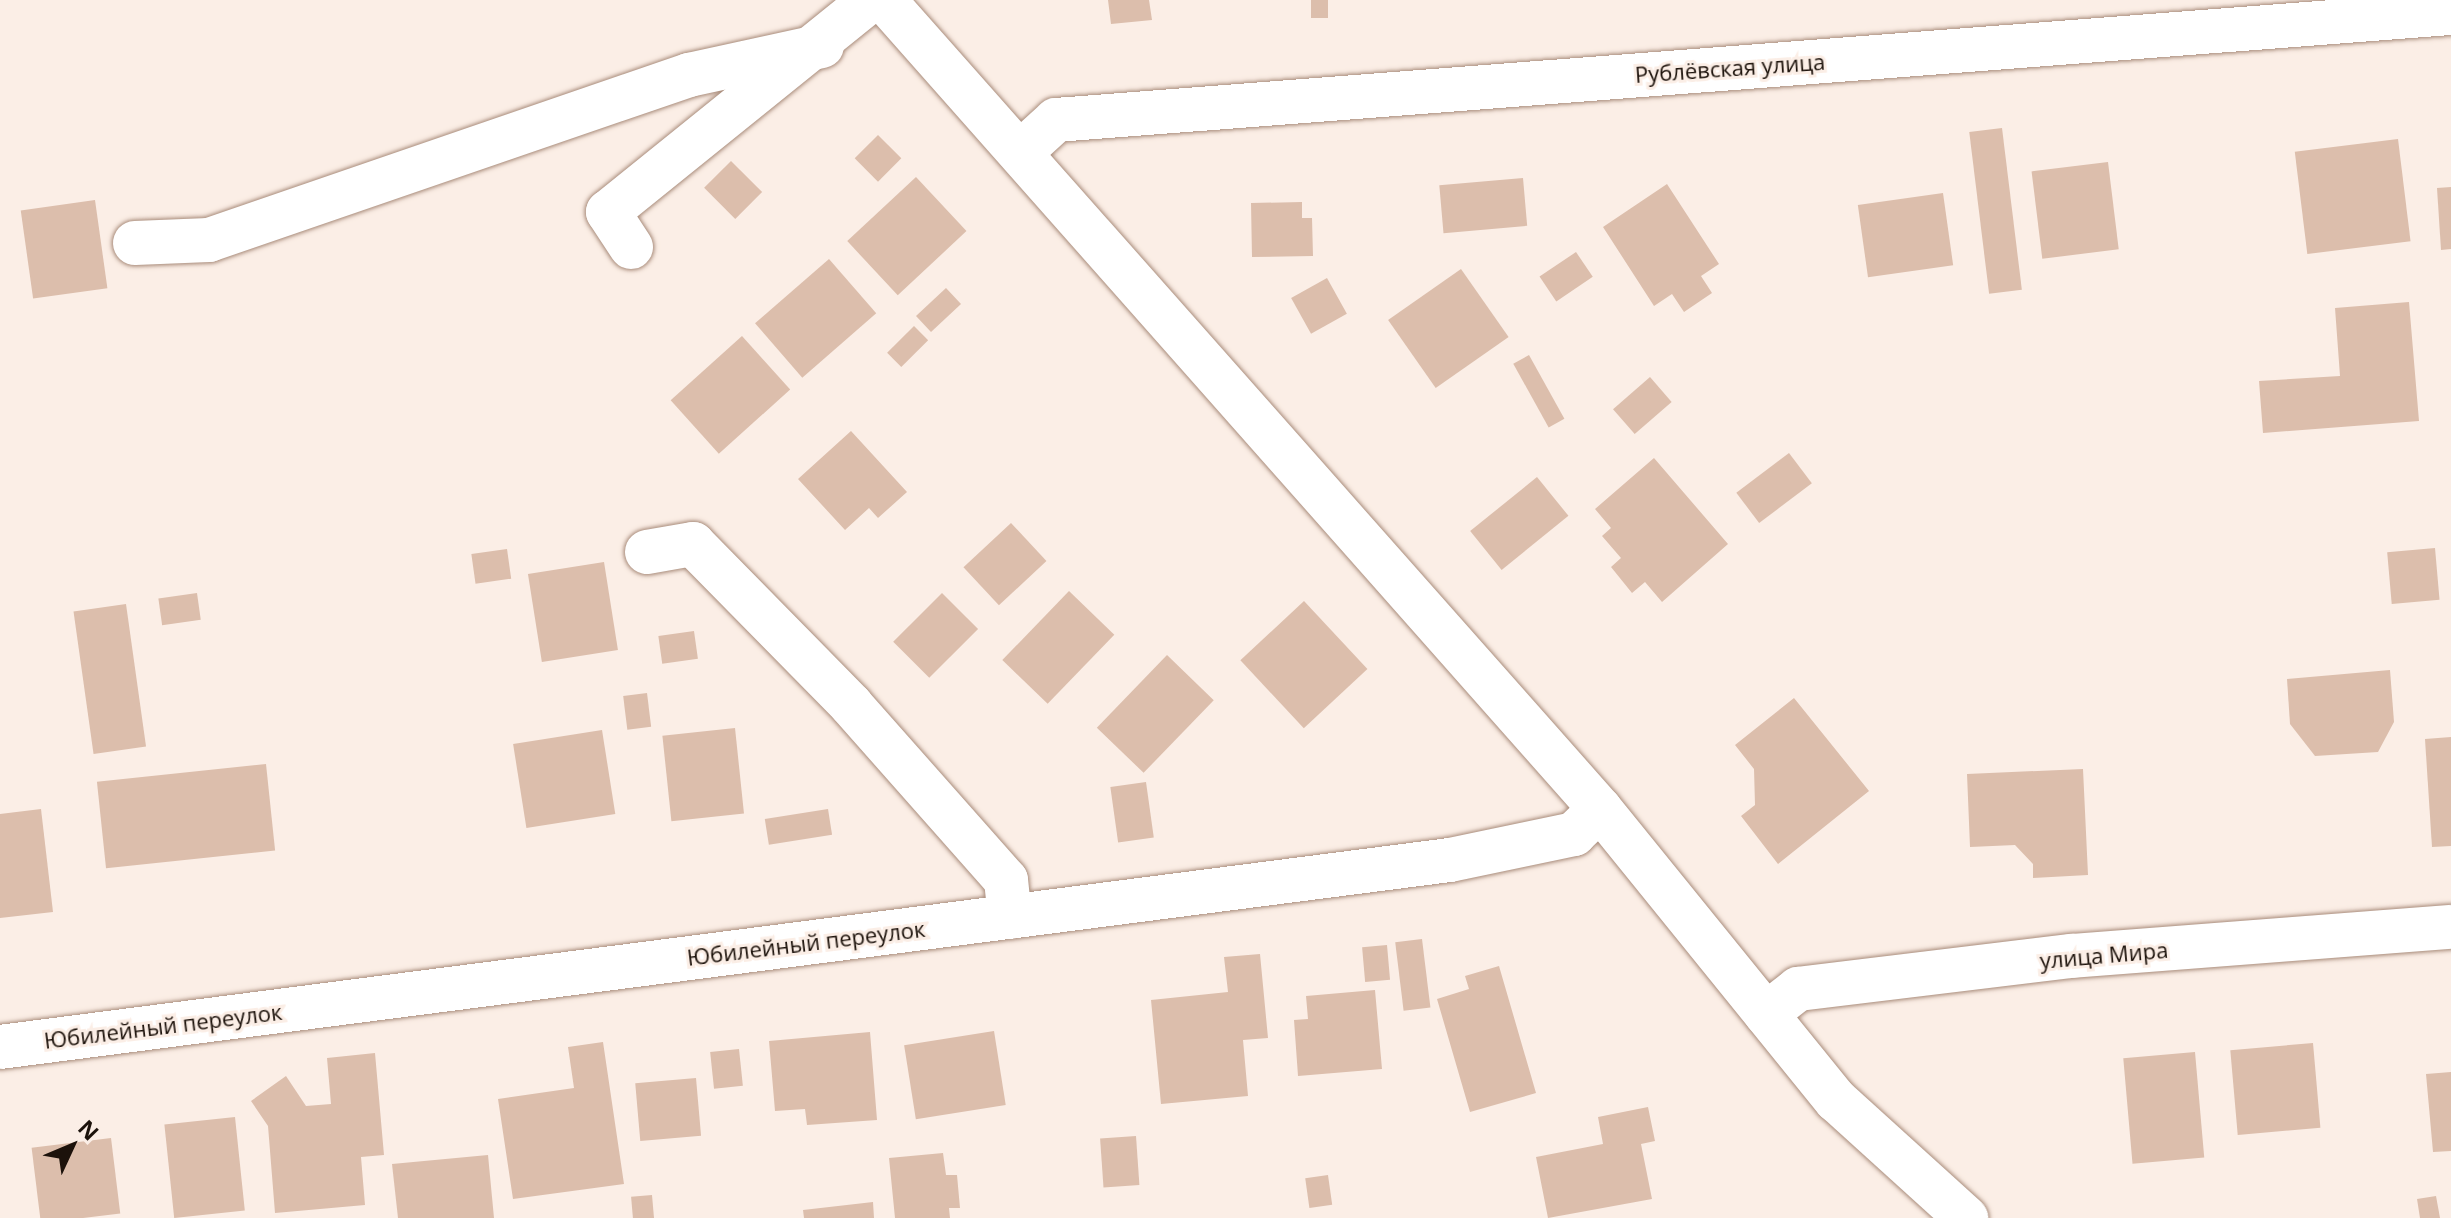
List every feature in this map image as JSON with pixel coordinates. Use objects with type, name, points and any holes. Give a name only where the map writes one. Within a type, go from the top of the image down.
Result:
[{"type":"street","points":[[631,247],[608,212],[822,46],[871,0]]},
{"type":"street","points":[[884,0],[1022,151],[1600,809],[1836,1100],[1966,1218]]},
{"type":"street","name":"Рублёвская улица","points":[[1022,151],[1056,120],[2451,13]]},
{"type":"street","points":[[135,243],[209,240],[689,75],[822,46]]},
{"type":"street","points":[[647,552],[693,544],[851,705],[1006,880],[1010,917]]},
{"type":"street","name":"Юбилейный переулок","points":[[0,1047],[1450,860],[1574,834],[1600,809]]},
{"type":"street","name":"улица Мира","points":[[1766,1014],[1798,989],[2072,956],[2451,927]]},
{"type":"building","points":[[1108,0],[1149,0],[1152,20],[1111,24]]},
{"type":"building","points":[[1311,0],[1328,0],[1328,18],[1311,18]]},
{"type":"building","points":[[2002,128],[2022,290],[1989,294],[1969,132]]},
{"type":"building","points":[[878,135],[901,158],[878,182],[855,158]]},
{"type":"building","points":[[2398,139],[2411,241],[2307,254],[2295,152]]},
{"type":"building","points":[[731,161],[762,192],[735,219],[704,188]]},
{"type":"building","points":[[2108,162],[2119,249],[2042,259],[2032,171]]},
{"type":"building","points":[[916,177],[966,231],[898,295],[847,241]]},
{"type":"building","points":[[1523,178],[1527,226],[1444,233],[1439,185]]},
{"type":"building","points":[[1667,184],[1719,264],[1701,276],[1712,293],[1684,312],[1672,294],[1654,306],[1603,227]]},
{"type":"building","points":[[2451,187],[2451,249],[2441,250],[2437,188]]},
{"type":"building","points":[[1943,193],[1953,265],[1868,277],[1858,205]]},
{"type":"building","points":[[95,200],[107,288],[33,299],[21,210]]},
{"type":"building","points":[[1302,202],[1302,218],[1312,218],[1313,256],[1252,257],[1251,203]]},
{"type":"building","points":[[1576,252],[1593,277],[1556,301],[1540,277]]},
{"type":"building","points":[[829,259],[876,313],[802,378],[755,323]]},
{"type":"building","points":[[1461,269],[1509,337],[1436,388],[1388,320]]},
{"type":"building","points":[[1327,278],[1347,314],[1311,334],[1291,298]]},
{"type":"building","points":[[946,288],[961,304],[931,332],[916,316]]},
{"type":"building","points":[[2409,302],[2419,421],[2263,433],[2259,381],[2340,376],[2335,308]]},
{"type":"building","points":[[914,326],[928,340],[901,367],[887,353]]},
{"type":"building","points":[[742,336],[790,390],[719,454],[671,400]]},
{"type":"building","points":[[1529,355],[1564,419],[1549,428],[1513,364]]},
{"type":"building","points":[[1650,377],[1672,402],[1635,434],[1613,409]]},
{"type":"building","points":[[851,431],[907,492],[878,518],[869,508],[845,530],[798,479]]},
{"type":"building","points":[[1789,453],[1812,483],[1759,523],[1736,493]]},
{"type":"building","points":[[1654,458],[1728,544],[1662,602],[1645,582],[1632,593],[1611,567],[1621,558],[1602,536],[1611,528],[1595,509]]},
{"type":"building","points":[[1537,477],[1568,516],[1502,570],[1470,531]]},
{"type":"building","points":[[1011,523],[1046,561],[999,605],[963,567]]},
{"type":"building","points":[[2435,548],[2440,600],[2392,604],[2387,552]]},
{"type":"building","points":[[507,549],[511,579],[476,584],[471,554]]},
{"type":"building","points":[[604,562],[618,650],[542,662],[528,574]]},
{"type":"building","points":[[1069,591],[1114,635],[1048,704],[1002,660]]},
{"type":"building","points":[[197,593],[201,620],[162,625],[158,598]]},
{"type":"building","points":[[942,593],[978,629],[929,678],[893,642]]},
{"type":"building","points":[[1304,601],[1367,669],[1304,728],[1240,660]]},
{"type":"building","points":[[126,604],[146,747],[94,754],[74,611]]},
{"type":"building","points":[[694,631],[698,659],[662,664],[658,636]]},
{"type":"building","points":[[1167,655],[1214,700],[1144,773],[1097,728]]},
{"type":"building","points":[[2390,670],[2394,722],[2378,752],[2315,756],[2290,724],[2287,679]]},
{"type":"building","points":[[647,693],[651,727],[627,730],[623,696]]},
{"type":"building","points":[[1794,698],[1869,791],[1778,864],[1741,816],[1755,805],[1754,769],[1735,745]]},
{"type":"building","points":[[735,728],[744,814],[671,821],[662,736]]},
{"type":"building","points":[[602,730],[615,814],[526,828],[513,744]]},
{"type":"building","points":[[2451,737],[2451,846],[2432,847],[2425,739]]},
{"type":"building","points":[[266,764],[275,851],[106,868],[97,782]]},
{"type":"building","points":[[2083,769],[2088,875],[2033,878],[2033,864],[2015,845],[1970,847],[1967,774]]},
{"type":"building","points":[[1146,782],[1154,837],[1118,842],[1110,787]]},
{"type":"building","points":[[41,809],[53,912],[0,918],[0,814]]},
{"type":"building","points":[[828,809],[832,835],[769,845],[765,819]]},
{"type":"building","points":[[1422,939],[1430,1007],[1404,1011],[1395,942]]},
{"type":"building","points":[[1387,945],[1390,980],[1365,982],[1362,947]]},
{"type":"building","points":[[1260,954],[1268,1038],[1243,1040],[1248,1096],[1161,1104],[1151,1000],[1228,992],[1224,957]]},
{"type":"building","points":[[1499,966],[1536,1093],[1470,1112],[1437,999],[1469,989],[1465,976]]},
{"type":"building","points":[[1375,990],[1382,1069],[1298,1076],[1294,1020],[1308,1019],[1306,996]]},
{"type":"building","points":[[994,1031],[1006,1105],[916,1119],[904,1045]]},
{"type":"building","points":[[870,1032],[877,1120],[807,1125],[805,1109],[775,1111],[769,1041]]},
{"type":"building","points":[[603,1042],[624,1184],[513,1199],[498,1099],[574,1088],[568,1047]]},
{"type":"building","points":[[2313,1043],[2320,1128],[2238,1135],[2230,1050]]},
{"type":"building","points":[[739,1049],[743,1086],[714,1089],[710,1052]]},
{"type":"building","points":[[2195,1052],[2204,1158],[2133,1164],[2123,1058]]},
{"type":"building","points":[[375,1053],[384,1155],[361,1157],[365,1205],[275,1213],[268,1126],[251,1101],[286,1076],[306,1106],[331,1104],[327,1058]]},
{"type":"building","points":[[2451,1072],[2451,1151],[2433,1152],[2426,1074]]},
{"type":"building","points":[[696,1078],[701,1136],[640,1141],[635,1083]]},
{"type":"building","points":[[1648,1107],[1655,1141],[1641,1144],[1652,1199],[1548,1218],[1536,1157],[1603,1144],[1598,1117]]},
{"type":"building","points":[[235,1117],[245,1210],[174,1218],[164,1124]]},
{"type":"building","points":[[1136,1136],[1139,1185],[1104,1187],[1100,1139]]},
{"type":"building","points":[[111,1138],[120,1213],[83,1218],[40,1218],[32,1148]]},
{"type":"building","points":[[943,1153],[946,1175],[957,1175],[960,1208],[949,1208],[950,1218],[895,1218],[889,1158]]},
{"type":"building","points":[[488,1155],[494,1218],[398,1218],[392,1164]]},
{"type":"building","points":[[1328,1175],[1332,1205],[1309,1208],[1305,1178]]},
{"type":"building","points":[[652,1195],[654,1218],[633,1218],[631,1197]]},
{"type":"building","points":[[2436,1196],[2440,1218],[2420,1218],[2417,1199]]},
{"type":"building","points":[[873,1202],[874,1218],[804,1218],[803,1210]]}]
